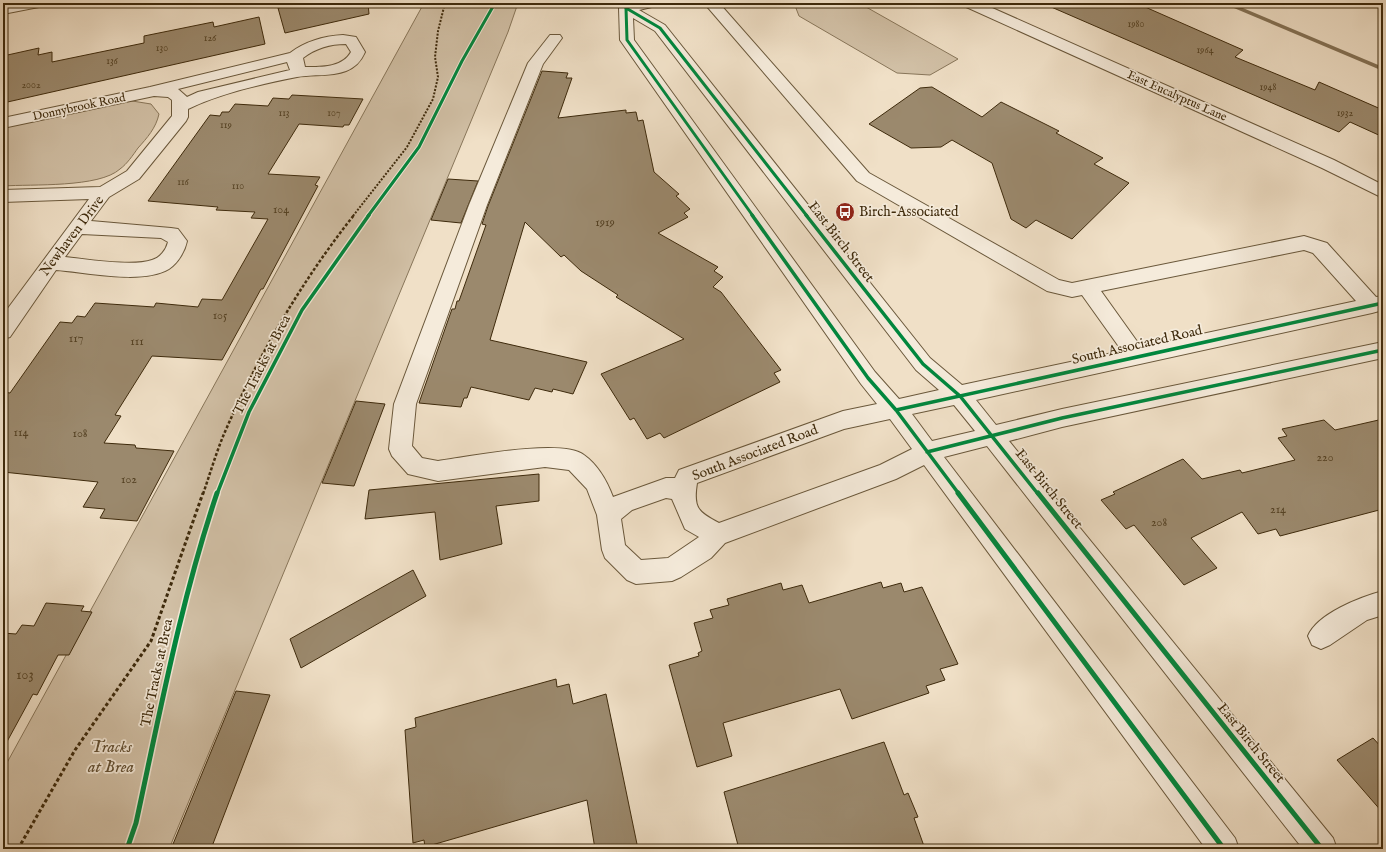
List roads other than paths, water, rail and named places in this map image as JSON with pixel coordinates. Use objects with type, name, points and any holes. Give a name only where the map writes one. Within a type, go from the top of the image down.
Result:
[{"type":"street","points":[[3,10],[39,3]]},
{"type":"street","points":[[651,3],[624,6],[627,40],[868,378],[896,410],[1224,849]]},
{"type":"street","points":[[711,3],[863,177],[1054,286],[1072,290],[1304,243],[1320,248],[1378,304]]},
{"type":"street","name":"East Eucalyptus Lane","points":[[969,3],[1328,164],[1383,192]]},
{"type":"street","name":"East Birch Street","points":[[624,6],[660,28],[923,364],[960,396],[1322,849]]},
{"type":"street","points":[[555,38],[536,63],[478,205],[404,404],[400,449],[416,467],[438,471],[545,457],[575,462],[596,483],[609,515],[614,550],[636,572],[672,569],[702,550],[716,535],[888,472],[926,452],[1062,418],[1383,350]]},
{"type":"street","name":"Donnybrook Road","points":[[3,123],[154,91],[295,56],[303,49],[335,39],[351,40],[358,52],[356,59],[347,65],[334,69],[314,72],[299,72],[204,95],[177,100],[154,91]]},
{"type":"street","points":[[295,56],[295,63],[299,72]]},
{"type":"street","name":"Newhaven Drive","points":[[3,331],[103,193],[133,174],[180,117],[177,100]]},
{"type":"street","points":[[3,196],[103,193]]},
{"type":"street","points":[[51,263],[131,269],[157,266],[167,260],[177,247],[178,240],[171,234],[161,232],[77,227]]},
{"type":"street","points":[[1087,287],[1137,357]]},
{"type":"street","name":"South Associated Road","points":[[716,535],[693,521],[683,498],[687,477],[843,420],[896,410],[1378,304]]},
{"type":"street","points":[[609,515],[624,502],[638,497],[666,488],[684,489]]},
{"type":"street","points":[[1321,636],[1361,609],[1383,603]]},
{"type":"waterway","points":[[1225,3],[1383,69]]},
{"type":"place","name":"Birch-Associated","points":[[845,212]]},
{"type":"park label","name":"Tracks at Brea","points":[[111,757]]}]
